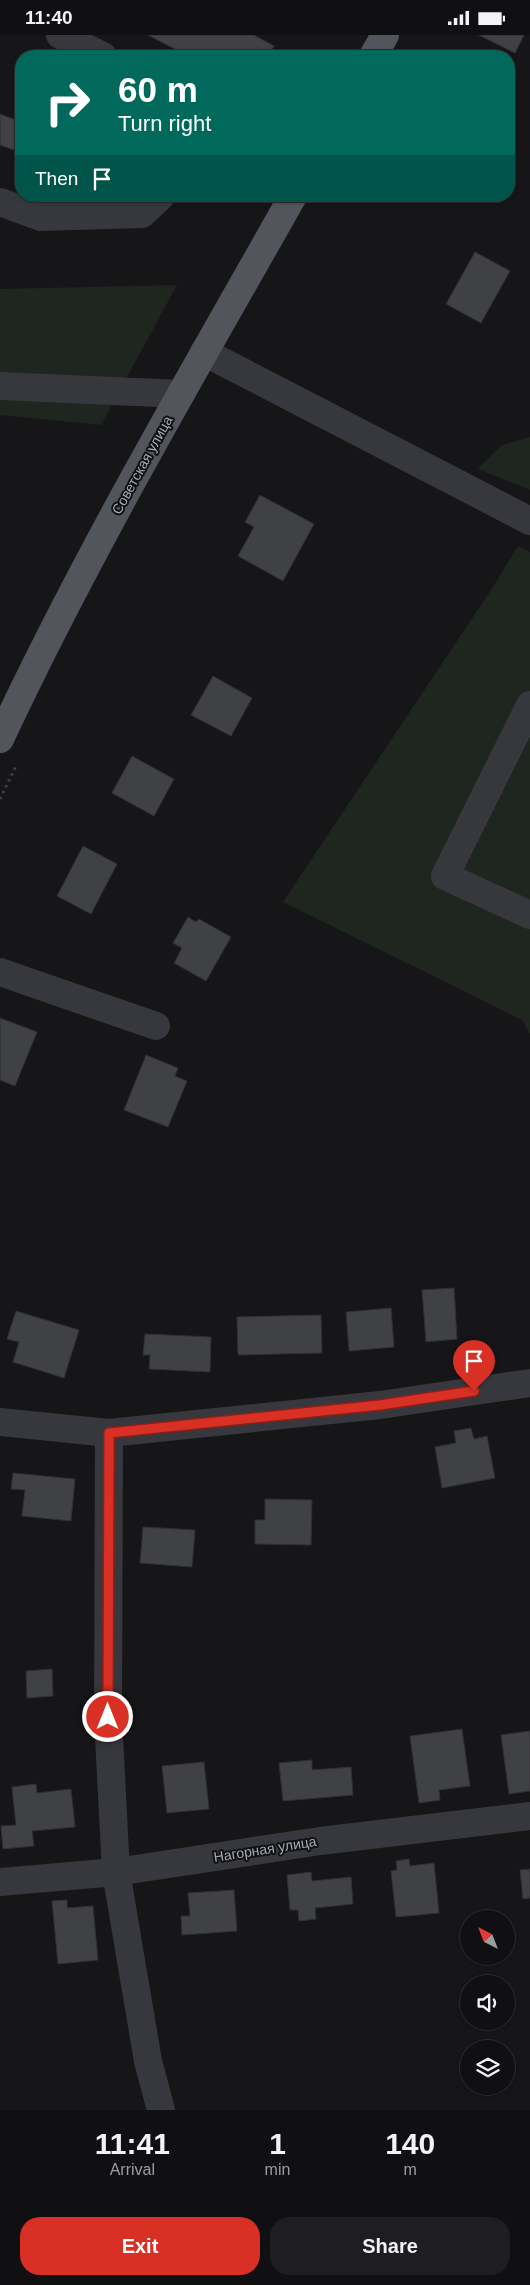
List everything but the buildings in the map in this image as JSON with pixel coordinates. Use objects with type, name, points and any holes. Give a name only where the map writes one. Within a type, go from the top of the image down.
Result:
[{"type":"main road","name":"Советская улица","points":[[0,739],[40,653],[288,202]]},
{"type":"street","points":[[60,35],[91,50]]},
{"type":"street","points":[[0,202],[41,217],[142,215],[155,202]]},
{"type":"street","points":[[204,352],[530,521]]},
{"type":"street","points":[[0,386],[181,394]]},
{"type":"street","points":[[530,705],[445,876],[530,915]]},
{"type":"street","points":[[0,972],[156,1026]]},
{"type":"street","points":[[0,1422],[109,1433],[380,1405],[530,1383]]},
{"type":"street","points":[[109,1433],[108,1717],[116,1872],[148,2061],[160,2110]]},
{"type":"street","name":"Нагорная улица","points":[[0,1882],[116,1872],[320,1841],[530,1816]]},
{"type":"shaded area","points":[[177,285],[101,425],[0,415],[0,289]]},
{"type":"shaded area","points":[[530,437],[530,490],[478,469],[502,445]]},
{"type":"shaded area","points":[[518,546],[530,552],[530,1034],[522,1020],[283,902],[493,587]]},
{"type":"route","points":[[108,1717],[109,1433],[380,1405],[474,1391]]}]
